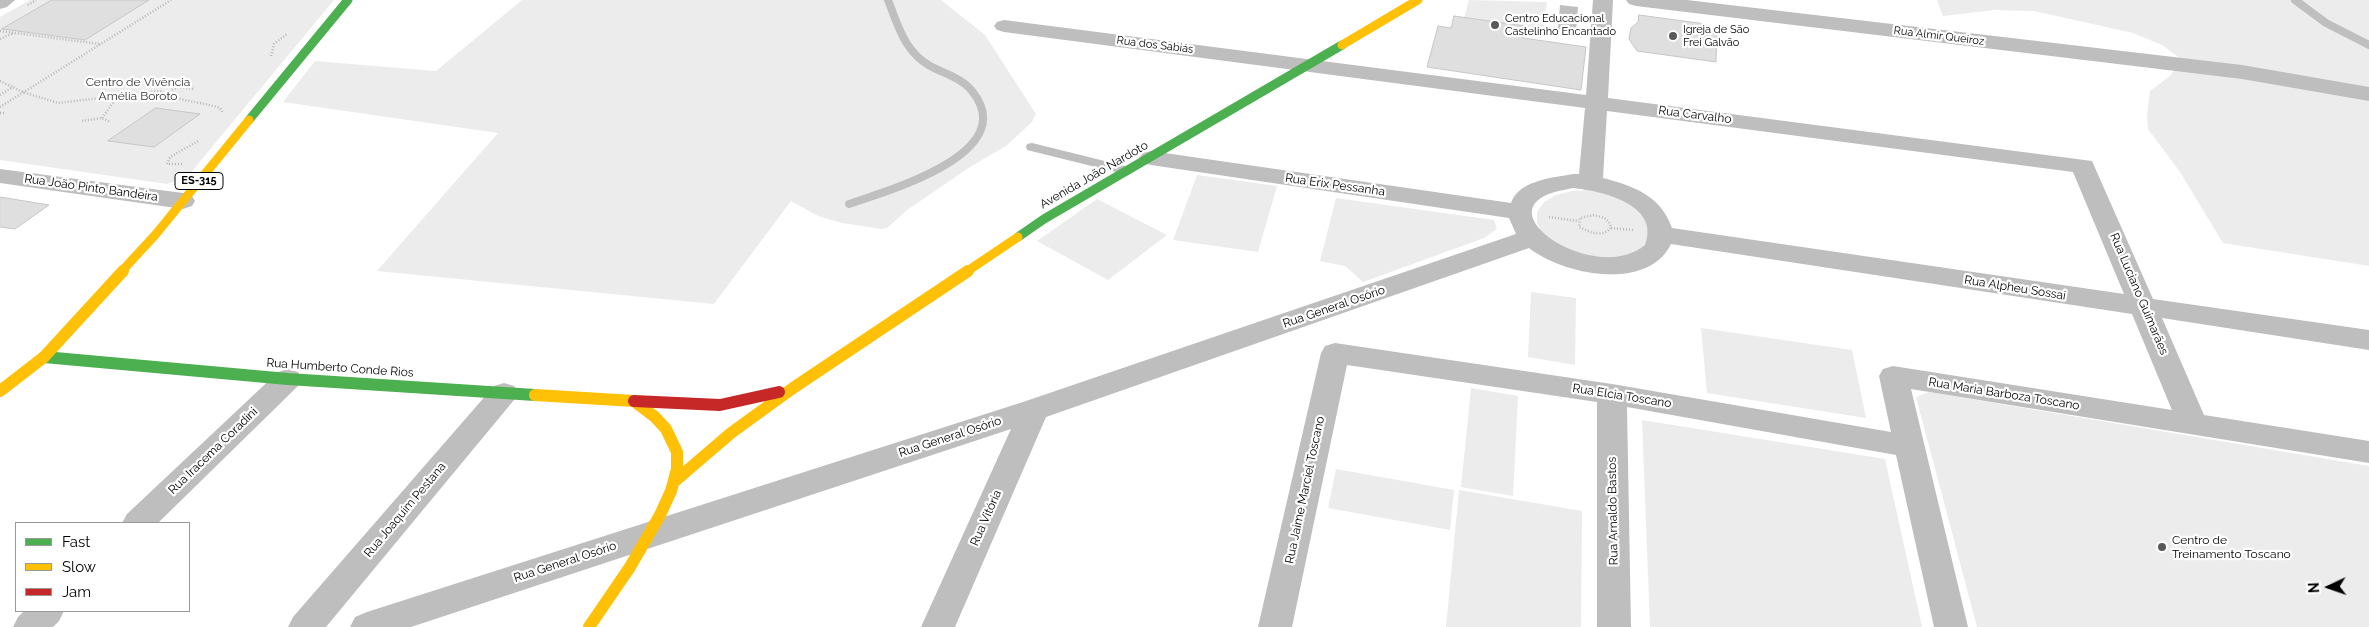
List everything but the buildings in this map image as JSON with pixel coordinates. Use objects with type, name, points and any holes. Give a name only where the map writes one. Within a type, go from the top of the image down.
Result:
[{"type":"main road","name":"ES-315","points":[[0,392],[44,357],[156,234],[348,0]]},
{"type":"main road","name":"Avenida João Nardoto","points":[[675,481],[731,433],[793,388],[1044,219],[1418,0]]},
{"type":"main road","name":"Rua Humberto Conde Rios","points":[[44,357],[288,379],[634,401]]},
{"type":"main road","name":"Avenida João Nardoto","points":[[634,401],[720,405],[793,388]]},
{"type":"main road","points":[[589,627],[650,534],[675,481],[678,454],[671,436],[660,419],[634,401]]},
{"type":"street","points":[[0,3],[5,0]]},
{"type":"street","points":[[1591,182],[1603,0]]},
{"type":"street","name":"Rua Almir Queiroz","points":[[1636,0],[2242,72],[2369,94]]},
{"type":"street","name":"Rua dos Sabiás","points":[[1004,26],[1306,64]]},
{"type":"street","name":"Rua Carvalho","points":[[1306,64],[2083,166]]},
{"type":"street","name":"Rua Erix Pessanha","points":[[1151,158],[1525,225]]},
{"type":"street","name":"Rua Luciano Guimarães","points":[[2083,166],[2146,308],[2193,423]]},
{"type":"street","name":"Rua João Pinto Bandeira","points":[[0,176],[183,201]]},
{"type":"street","points":[[1556,182],[1591,182],[1621,190],[1645,205],[1654,214],[1661,234],[1659,243],[1645,258],[1620,266],[1589,265],[1555,255],[1525,225],[1523,202],[1531,194],[1542,187],[1556,182]]},
{"type":"street","name":"Rua General Osório","points":[[367,627],[1034,410],[1317,313],[1525,225]]},
{"type":"street","name":"Rua Alpheu Sossai","points":[[1661,234],[2369,340]]},
{"type":"street","points":[[1317,313],[1335,353]]},
{"type":"street","name":"Rua Elcia Toscano","points":[[1335,353],[1612,394],[1908,446]]},
{"type":"street","name":"Rua Jaime Marciel Toscano","points":[[1275,627],[1335,353]]},
{"type":"street","points":[[0,381],[44,357]]},
{"type":"street","name":"Rua Maria Barboza Toscano","points":[[1951,627],[1893,376],[2369,452]]},
{"type":"street","name":"Rua Iracema Coradini","points":[[139,522],[288,379]]},
{"type":"street","name":"Rua Joaquim Pestana","points":[[305,627],[504,393]]},
{"type":"street","name":"Rua Arnaldo Bastos","points":[[1612,394],[1614,627]]},
{"type":"street","name":"Rua Vitória","points":[[938,627],[1034,410]]},
{"type":"street","points":[[30,627],[46,612]]},
{"type":"lane","points":[[1032,147],[1128,171]]},
{"type":"path","points":[[0,107],[171,0]]},
{"type":"path","points":[[0,31],[100,44]]},
{"type":"path","points":[[0,39],[14,33]]},
{"type":"path","points":[[269,64],[274,44],[288,34]]},
{"type":"path","points":[[0,81],[23,92],[58,103],[152,92],[164,94],[174,99],[202,102],[220,108],[223,112],[220,120]]},
{"type":"path","points":[[0,95],[13,87]]},
{"type":"path","points":[[164,94],[178,87],[194,89]]},
{"type":"path","points":[[102,118],[118,96]]},
{"type":"path","points":[[82,121],[102,118],[110,122]]},
{"type":"path","points":[[189,162],[180,165],[167,164],[170,157],[204,137]]},
{"type":"path","points":[[1583,216],[1598,216],[1610,223],[1611,228],[1607,232],[1598,235],[1588,233],[1578,224],[1583,216]]},
{"type":"green space","name":"Centro de Vivência Amélia Boroto","points":[[30,0],[334,0],[188,176],[167,184],[0,160],[0,17]]},
{"type":"green space","points":[[522,0],[941,0],[985,35],[1036,114],[1032,122],[1006,146],[970,167],[907,210],[887,228],[881,229],[842,223],[818,216],[791,201],[714,304],[377,271],[498,133],[283,102],[315,61],[436,71]]},
{"type":"green space","points":[[1469,0],[1547,2],[1544,29],[1464,18]]},
{"type":"green space","points":[[1937,0],[2369,0],[2369,266],[2223,243],[2180,172],[2148,129],[2147,115],[2150,91],[2170,76],[2181,59],[2162,45],[2133,33],[2034,11],[1994,10],[1943,16]]},
{"type":"green space","points":[[1197,175],[1277,186],[1258,252],[1173,240]]},
{"type":"green space","points":[[1590,190],[1626,200],[1651,221],[1652,244],[1629,260],[1571,255],[1543,235],[1537,223],[1537,212],[1544,202],[1556,195],[1572,191]]},
{"type":"green space","points":[[1336,198],[1494,220],[1497,229],[1484,238],[1363,282],[1345,266],[1320,261]]},
{"type":"green space","points":[[1097,199],[1167,235],[1108,280],[1037,241]]},
{"type":"green space","points":[[1531,292],[1576,298],[1575,365],[1528,357]]},
{"type":"green space","points":[[1701,328],[1852,350],[1866,418],[1707,393]]},
{"type":"green space","points":[[1471,388],[1518,396],[1513,496],[1461,487]]},
{"type":"green space","name":"Centro de Treinamento Toscano","points":[[1929,392],[2369,466],[2369,627],[1977,627],[1916,397]]},
{"type":"green space","points":[[1642,420],[1885,459],[1922,627],[1650,627]]},
{"type":"green space","points":[[1336,469],[1454,490],[1450,530],[1328,508]]},
{"type":"green space","points":[[1459,490],[1582,511],[1581,627],[1446,627]]},
{"type":"shaded area","points":[[1560,5],[1578,7],[1576,32],[1558,29]]},
{"type":"waterway","points":[[849,204],[892,189],[944,166],[966,150],[980,133],[983,113],[972,91],[958,79],[930,66],[914,53],[903,37],[888,0]]},
{"type":"waterway","points":[[2295,0],[2326,23],[2369,45]]},
{"type":"traffic: fast","points":[[249,120],[348,0]]},
{"type":"traffic: fast","points":[[1018,237],[1044,219],[1342,45]]},
{"type":"traffic: fast","points":[[44,357],[288,379],[535,395]]},
{"type":"traffic: slow","points":[[1342,45],[1418,0]]},
{"type":"traffic: slow","points":[[0,391],[44,357],[156,234],[249,120]]},
{"type":"traffic: slow","points":[[675,481],[731,433],[793,388],[1018,237]]},
{"type":"traffic: slow","points":[[535,395],[634,401],[655,417],[666,429],[677,452],[677,469],[671,491],[660,515],[630,567],[589,627]]},
{"type":"traffic: jam","points":[[634,401],[720,405],[779,392]]},
{"type":"place","name":"Centro Educacional Castelinho Encantado","points":[[1495,25]]},
{"type":"place","name":"Igreja de São Frei Galvão","points":[[1673,36]]},
{"type":"place","name":"Centro de Treinamento Toscano","points":[[2162,547]]}]
